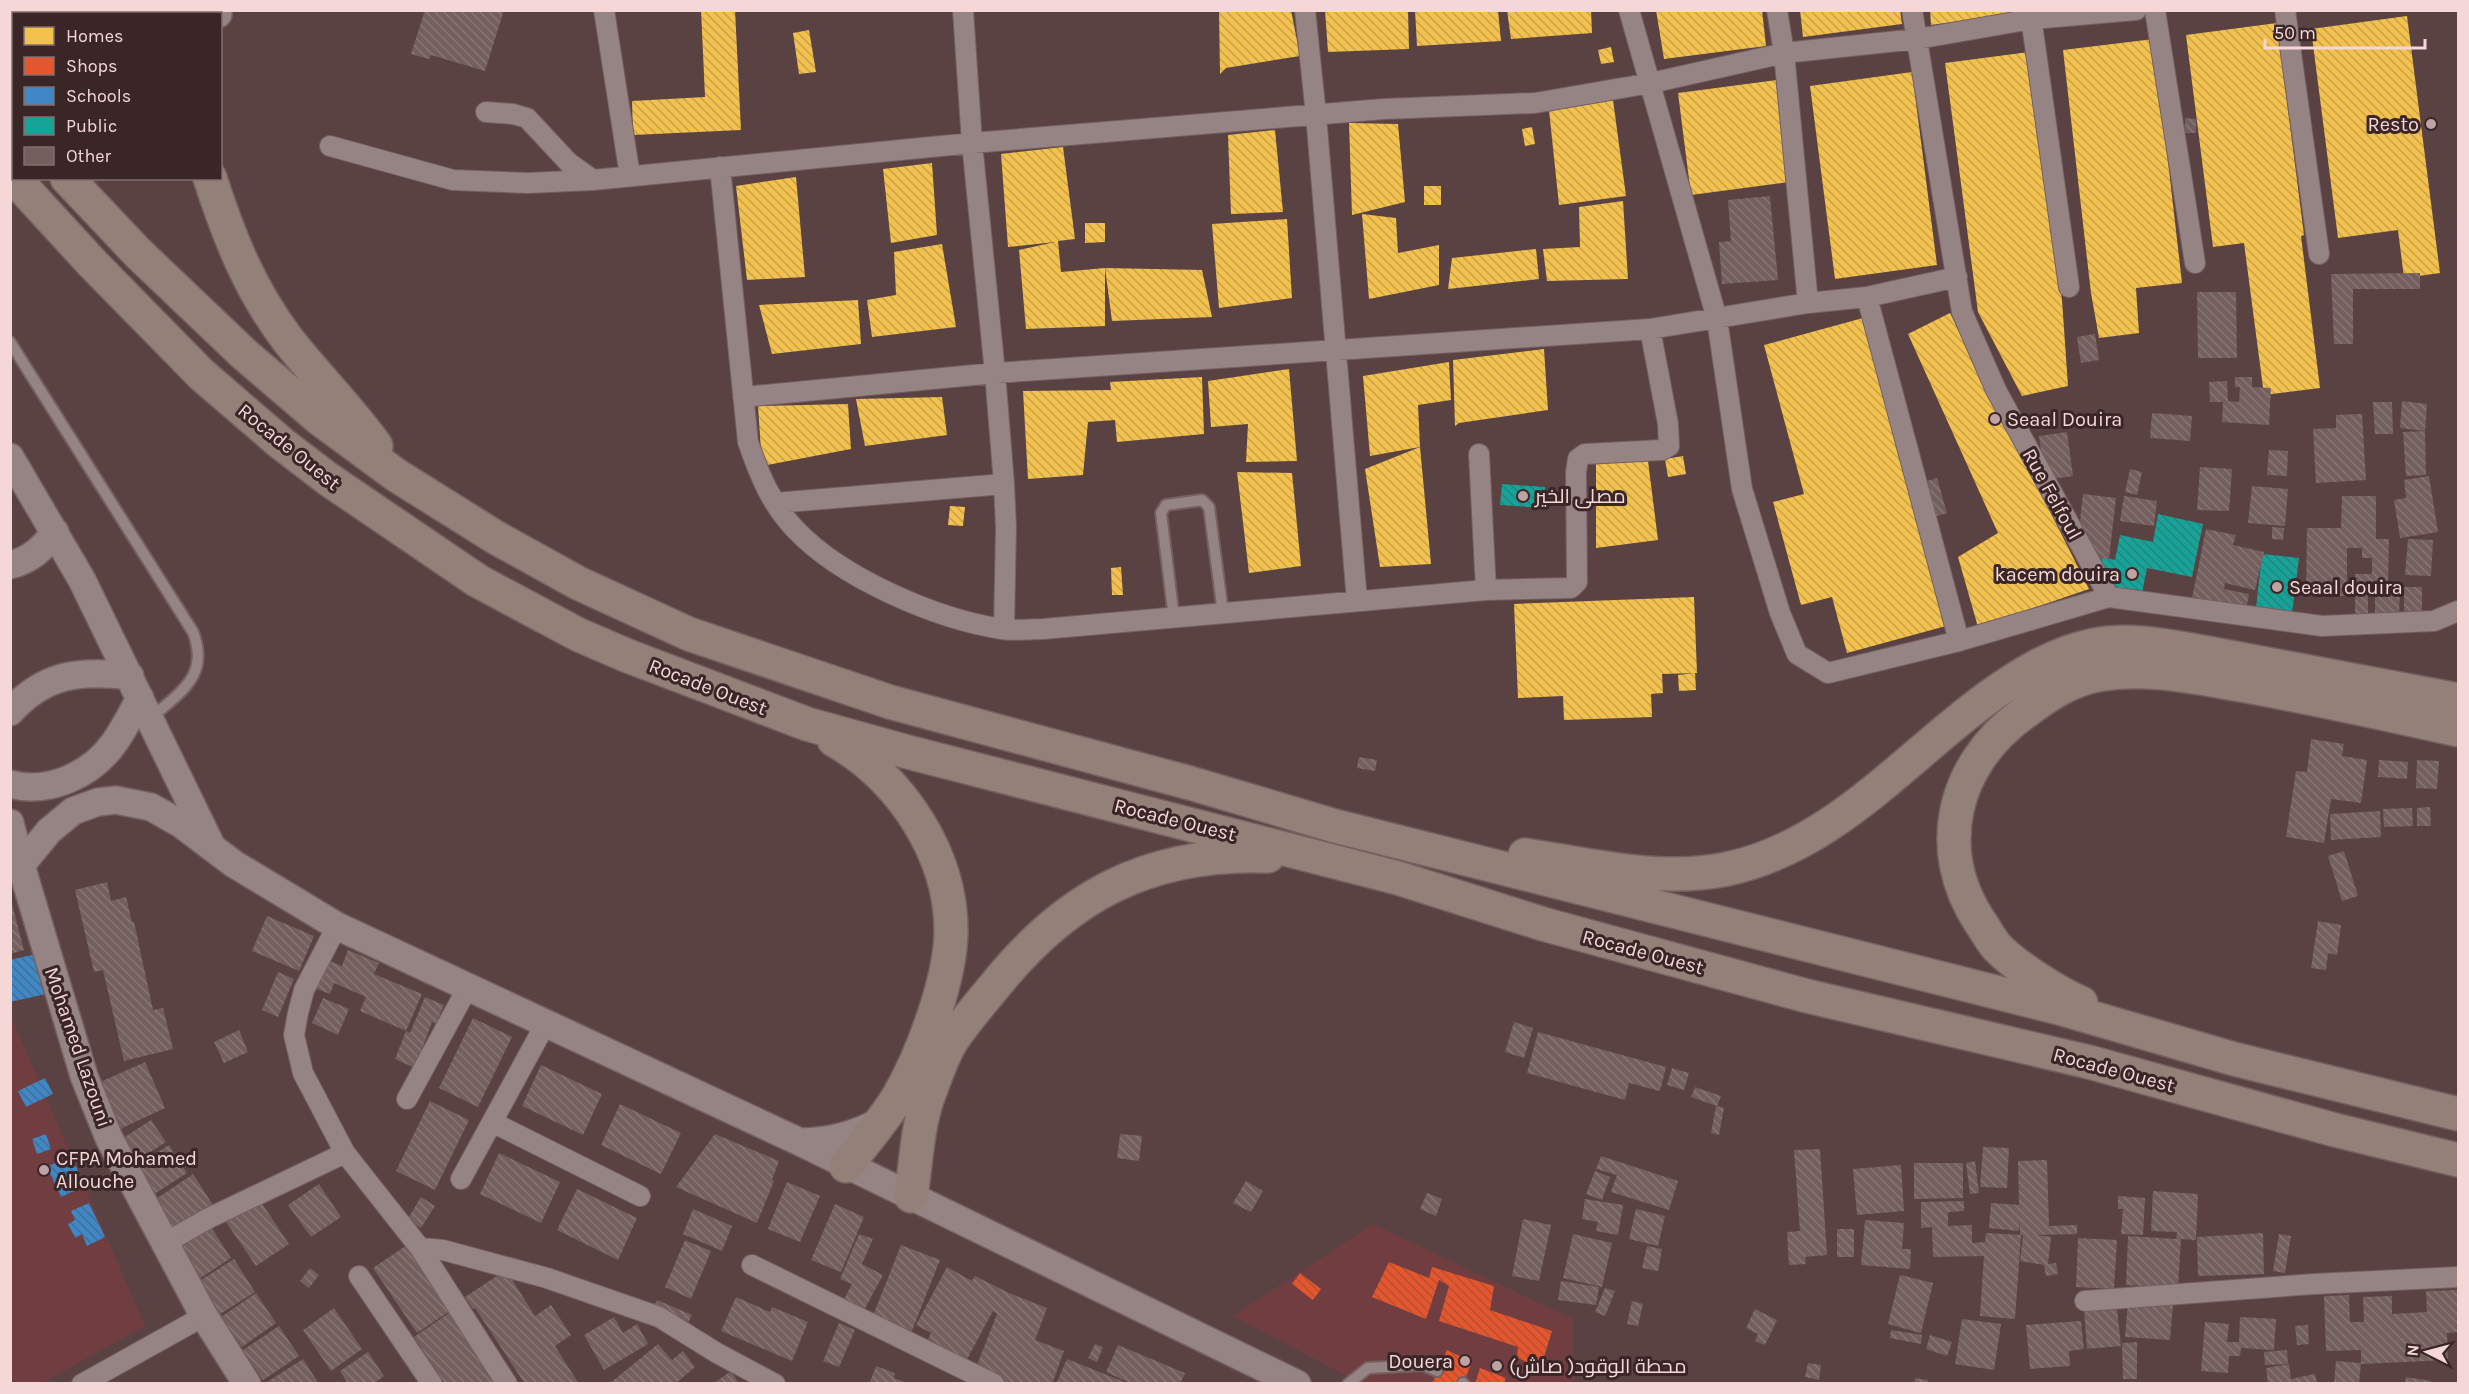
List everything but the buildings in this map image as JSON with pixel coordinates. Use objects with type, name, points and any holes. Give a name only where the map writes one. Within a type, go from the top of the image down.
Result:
[{"type":"highway","name":"Rocade Ouest","points":[[69,180],[197,312],[320,419],[396,475],[495,537],[578,583],[689,634],[890,702],[1190,783],[1358,832],[2059,1008],[2234,1059],[2458,1114]]},
{"type":"highway","points":[[211,180],[227,230],[242,266],[258,295],[289,342],[359,423],[396,475]]},
{"type":"highway","name":"Rocade Ouest","points":[[20,186],[167,340],[210,381],[328,479],[478,581],[579,635],[628,657],[807,724],[1398,878],[1543,924],[1807,996],[2089,1062],[2335,1130],[2458,1160]]},
{"type":"highway","points":[[1358,832],[1651,875],[1687,874],[1727,869],[1767,857],[1809,838],[1843,816],[1931,741],[2009,682],[2042,662],[2073,650],[2098,644],[2163,645],[2458,700]]},
{"type":"highway","points":[[2148,1034],[2070,998],[2044,982],[1998,948],[1969,905],[1954,861],[1955,828],[1960,792],[1974,762],[2006,726],[2063,685],[2096,675],[2130,672],[2160,673],[2269,690],[2458,730]]},
{"type":"highway","points":[[2424,693],[2458,681]]},
{"type":"highway","points":[[807,724],[841,744],[868,764],[910,808],[940,868],[949,901],[951,934],[946,969],[934,1013],[915,1063],[898,1097],[846,1166]]},
{"type":"highway","points":[[911,1196],[920,1129],[927,1099],[952,1040],[1015,960],[1043,932],[1075,907],[1112,885],[1181,862],[1245,855],[1322,858]]},
{"type":"main road","points":[[10,457],[55,532],[140,697],[214,849]]},
{"type":"main road","points":[[10,565],[38,552],[55,532]]},
{"type":"main road","points":[[10,712],[36,689],[63,676],[105,673],[140,697]]},
{"type":"main road","points":[[10,784],[38,787],[75,777],[92,766],[114,743],[140,697]]},
{"type":"main road","points":[[75,777],[86,806]]},
{"type":"main road","points":[[16,866],[62,818],[86,806],[116,800],[151,807],[173,819],[252,875],[337,926],[800,1142],[1297,1383]]},
{"type":"main road","name":"Mohamed Lazouni","points":[[10,824],[16,866],[84,1076],[109,1138],[204,1316],[247,1383]]},
{"type":"main road","points":[[800,1142],[817,1142],[850,1136],[879,1122]]},
{"type":"street","points":[[604,10],[630,176]]},
{"type":"street","points":[[963,10],[972,143],[1004,484],[1005,629]]},
{"type":"street","points":[[1305,10],[1357,601]]},
{"type":"street","points":[[1629,10],[1717,319],[1742,489],[1780,613],[1797,654],[1828,673],[1959,641],[2109,597],[2322,626],[2434,621],[2458,610]]},
{"type":"street","points":[[1777,10],[1784,54],[1808,303]]},
{"type":"street","name":"Rue Felfoul","points":[[1912,10],[1962,312],[1996,390],[2109,597]]},
{"type":"street","points":[[330,146],[453,180],[528,183],[593,180],[972,143],[1384,110],[1535,103],[1651,83],[1784,54],[1917,39],[2031,15],[2136,10]]},
{"type":"street","points":[[2155,10],[2195,263]]},
{"type":"street","points":[[2285,10],[2319,254]]},
{"type":"street","points":[[2031,15],[2068,287]]},
{"type":"street","points":[[486,112],[520,115],[526,118],[538,127],[569,163],[593,180]]},
{"type":"street","points":[[720,167],[748,442],[760,478],[775,503],[795,530],[829,558],[877,586],[923,607],[973,623],[1005,629],[1043,629],[1486,590],[1571,588],[1577,582],[1576,472],[1578,459],[1585,454],[1662,450],[1669,446],[1668,424],[1650,329]]},
{"type":"street","points":[[742,397],[995,373],[1650,329],[1808,303],[1867,297],[1957,277]]},
{"type":"street","points":[[1867,297],[1959,641]]},
{"type":"street","points":[[1479,454],[1486,590]]},
{"type":"street","points":[[775,503],[1004,484]]},
{"type":"street","points":[[337,926],[304,990],[294,1035],[303,1073],[345,1153],[420,1248],[507,1383]]},
{"type":"street","points":[[407,1099],[468,987]]},
{"type":"street","points":[[461,1179],[546,1023]]},
{"type":"street","points":[[492,1122],[639,1196]]},
{"type":"street","points":[[165,1243],[209,1218],[345,1153]]},
{"type":"street","points":[[420,1248],[443,1250],[547,1278],[659,1317],[717,1353],[772,1383]]},
{"type":"street","points":[[752,1265],[994,1383]]},
{"type":"street","points":[[359,1275],[432,1383]]},
{"type":"street","points":[[2085,1301],[2314,1284],[2458,1277]]},
{"type":"street","points":[[82,1383],[204,1316]]},
{"type":"lane","points":[[10,342],[193,632],[198,646],[198,662],[194,677],[140,697]]},
{"type":"lane","points":[[1174,618],[1161,513],[1166,505],[1202,500],[1209,507],[1223,613]]},
{"type":"lane","points":[[1348,1383],[1368,1368],[1423,1365],[1437,1371]]},
{"type":"shaded area","name":"CFPA Mohamed Allouche","points":[[10,1014],[145,1326],[42,1383],[11,1383]]},
{"type":"shaded area","points":[[1373,1224],[1573,1319],[1574,1383],[1360,1383],[1233,1316]]},
{"type":"place","name":"Resto","points":[[2431,124]]},
{"type":"place","name":"Seaal Douira","points":[[1995,419]]},
{"type":"place","name":"مصلى الخير","points":[[1523,496]]},
{"type":"place","name":"kacem douira","points":[[2132,574]]},
{"type":"place","name":"Seaal douira","points":[[2277,587]]},
{"type":"place","name":"CFPA Mohamed Allouche","points":[[44,1170]]},
{"type":"place","name":"Douera","points":[[1465,1361]]},
{"type":"place","name":"محطة الوقود( صاش)","points":[[1497,1366]]}]
